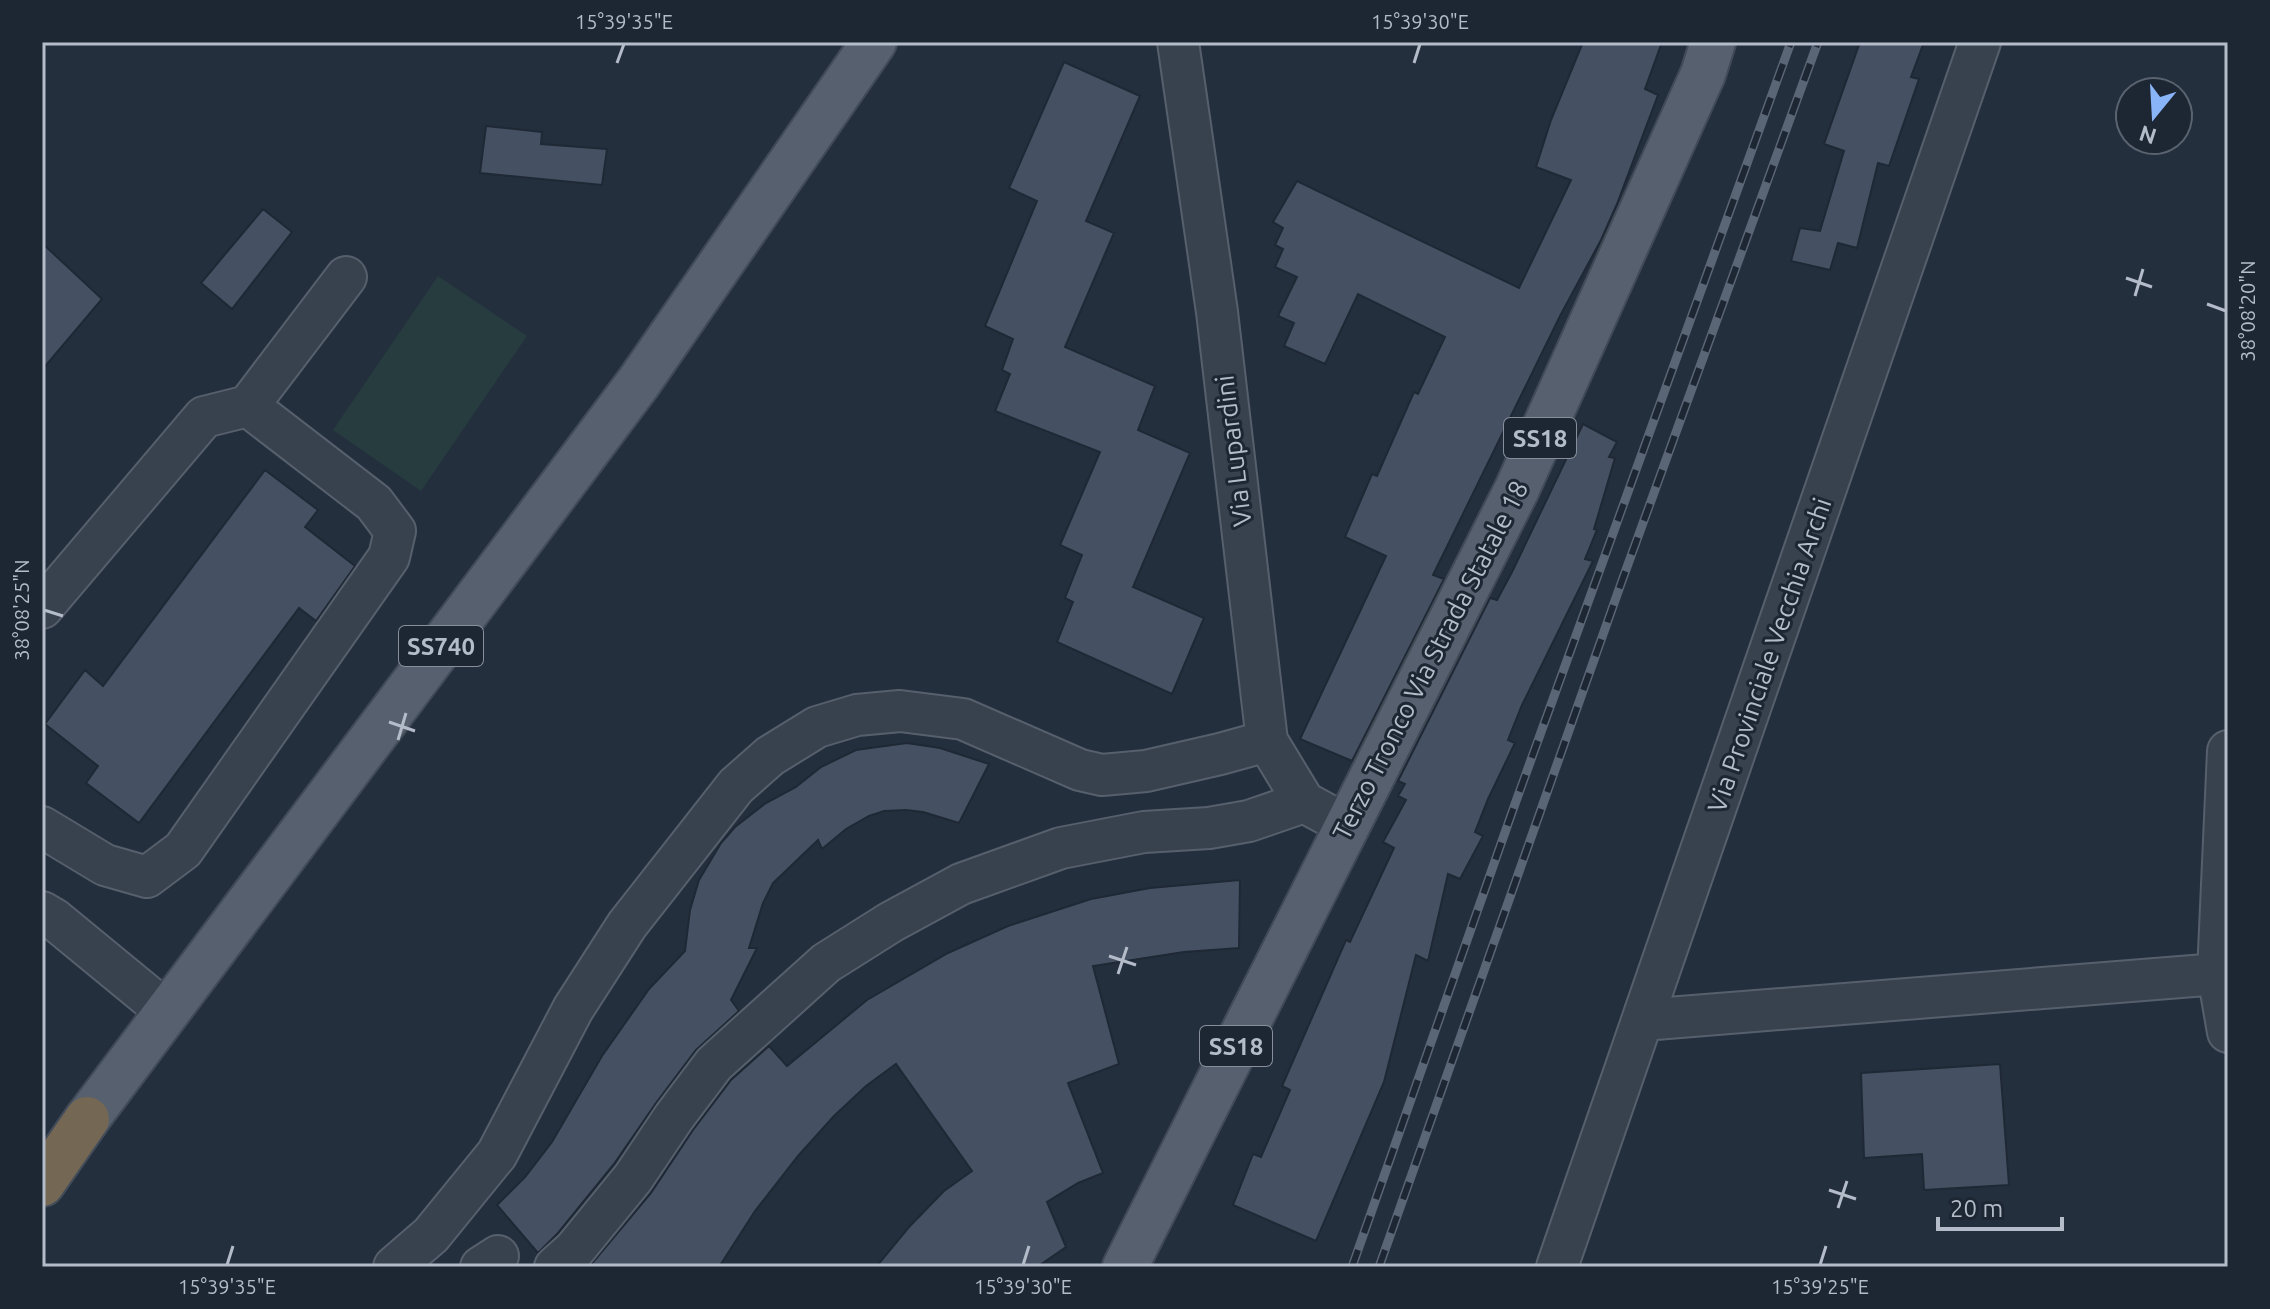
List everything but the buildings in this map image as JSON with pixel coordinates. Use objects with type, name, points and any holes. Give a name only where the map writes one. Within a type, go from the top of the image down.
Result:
[{"type":"highway","points":[[42,1184],[87,1119]]},
{"type":"main road","name":"SS740","points":[[167,1012],[639,382],[874,42]]},
{"type":"main road","name":"Terzo Tronco Via Strada Statale 18","points":[[1125,1267],[1517,489],[1697,88],[1713,42]]},
{"type":"main road","points":[[87,1119],[167,1012]]},
{"type":"street","name":"Via Lupardini","points":[[1178,42],[1217,312],[1267,741],[1304,802],[1347,826]]},
{"type":"street","name":"Via Provinciale Vecchia Archi","points":[[1557,1267],[1980,42]]},
{"type":"street","points":[[42,608],[204,417],[248,406],[346,277]]},
{"type":"street","points":[[42,827],[105,865],[147,877],[183,850],[389,557],[395,531],[374,503],[248,406]]},
{"type":"street","points":[[394,1267],[431,1235],[497,1154],[573,1009],[627,925],[736,786],[770,756],[817,727],[857,715],[900,711],[963,719],[1080,770],[1102,775],[1146,771],[1267,741]]},
{"type":"street","points":[[2228,751],[2218,974],[2228,1032]]},
{"type":"street","points":[[555,1267],[575,1249],[633,1178],[714,1064],[826,963],[891,922],[961,884],[1061,848],[1144,832],[1209,828],[1304,802]]},
{"type":"street","points":[[42,912],[167,1012]]},
{"type":"street","points":[[1643,1020],[2218,974]]},
{"type":"green space","points":[[438,276],[527,336],[421,491],[333,430]]},
{"type":"railway","points":[[1352,1267],[1515,804],[1791,42]]},
{"type":"railway","points":[[1379,1267],[1623,578],[1818,42]]}]
